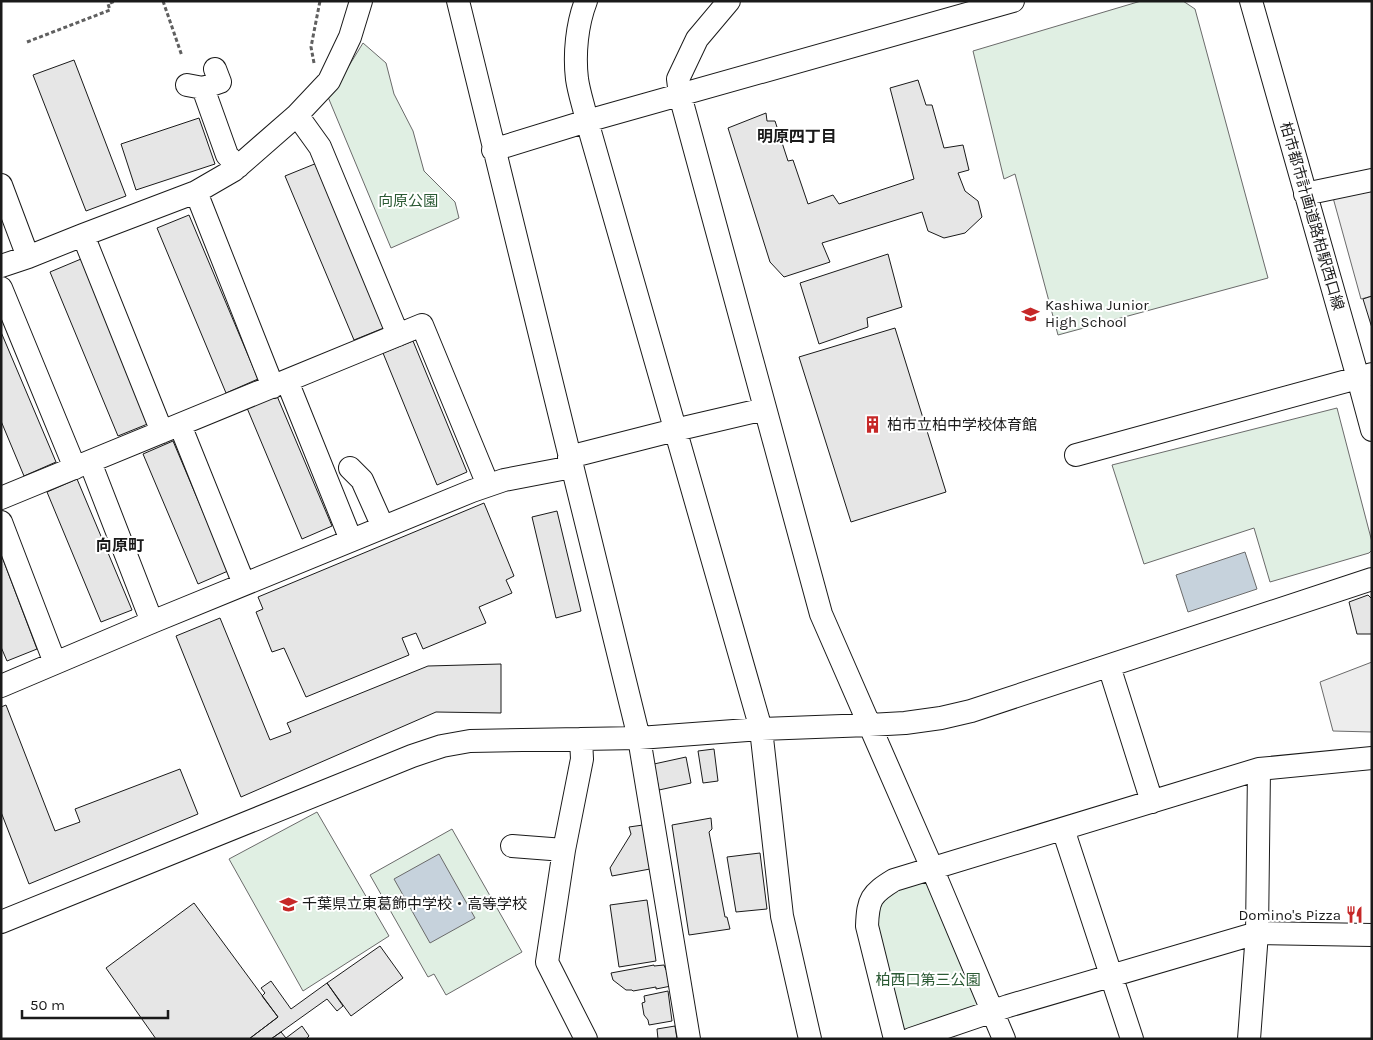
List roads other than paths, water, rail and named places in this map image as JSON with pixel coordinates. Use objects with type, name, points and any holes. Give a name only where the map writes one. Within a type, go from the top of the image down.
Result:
[{"type":"street","points":[[1,266],[196,192],[238,167],[297,114],[328,81],[350,37],[361,1]]},
{"type":"street","points":[[458,1],[493,150],[639,738],[689,1039]]},
{"type":"street","points":[[586,1],[578,24],[577,78],[587,121],[674,430],[761,729],[782,916],[810,1039]]},
{"type":"street","points":[[729,1],[697,39],[678,79],[680,95],[821,614],[1004,1039]]},
{"type":"street","points":[[493,150],[680,95],[944,11],[1014,1]]},
{"type":"street","name":"柏市都市計画道路柏駅西口線","points":[[1250,1],[1305,194],[1365,376],[1372,430]]},
{"type":"street","points":[[215,69],[220,82],[195,87],[227,155],[238,167]]},
{"type":"street","points":[[297,114],[320,147],[398,335]]},
{"type":"street","points":[[1305,194],[1372,180]]},
{"type":"street","points":[[1,185],[28,257]]},
{"type":"street","points":[[196,192],[351,540]]},
{"type":"street","points":[[83,235],[244,584]]},
{"type":"street","points":[[1,288],[152,622]]},
{"type":"street","points":[[1,498],[422,326],[488,486]]},
{"type":"street","points":[[1076,455],[1365,376]]},
{"type":"street","points":[[1,686],[351,540],[504,480],[571,462],[674,430],[765,409]]},
{"type":"street","points":[[350,468],[362,480],[383,527]]},
{"type":"street","points":[[1,522],[55,663]]},
{"type":"street","points":[[3,916],[412,756],[442,746],[470,741],[639,738],[761,729],[869,726],[941,718],[971,711],[1372,579]]},
{"type":"street","points":[[1109,666],[1152,802]]},
{"type":"street","points":[[582,739],[582,759],[564,850],[547,962],[586,1039]]},
{"type":"street","points":[[895,1039],[868,926],[868,912],[872,897],[894,880],[1259,769],[1372,758]]},
{"type":"street","points":[[1249,1039],[1257,933],[1259,769]]},
{"type":"street","points":[[1063,829],[1132,1039]]},
{"type":"street","points":[[512,846],[564,850]]},
{"type":"street","points":[[911,1039],[993,1011],[1257,933],[1372,936]]},
{"type":"place","name":"Kashiwa Junior High School","points":[[1031,314]]},
{"type":"place","name":"柏市立柏中学校体育館","points":[[873,425]]},
{"type":"place","name":"千葉県立東葛飾中学校・高等学校","points":[[288,904]]},
{"type":"place","name":"Domino's Pizza","points":[[1355,915]]},
{"type":"district","name":"明原四丁目","points":[[797,136]]},
{"type":"district","name":"向原町","points":[[120,545]]},
{"type":"park label","name":"向原公園","points":[[408,201]]},
{"type":"park label","name":"柏西口第三公園","points":[[928,980]]}]
